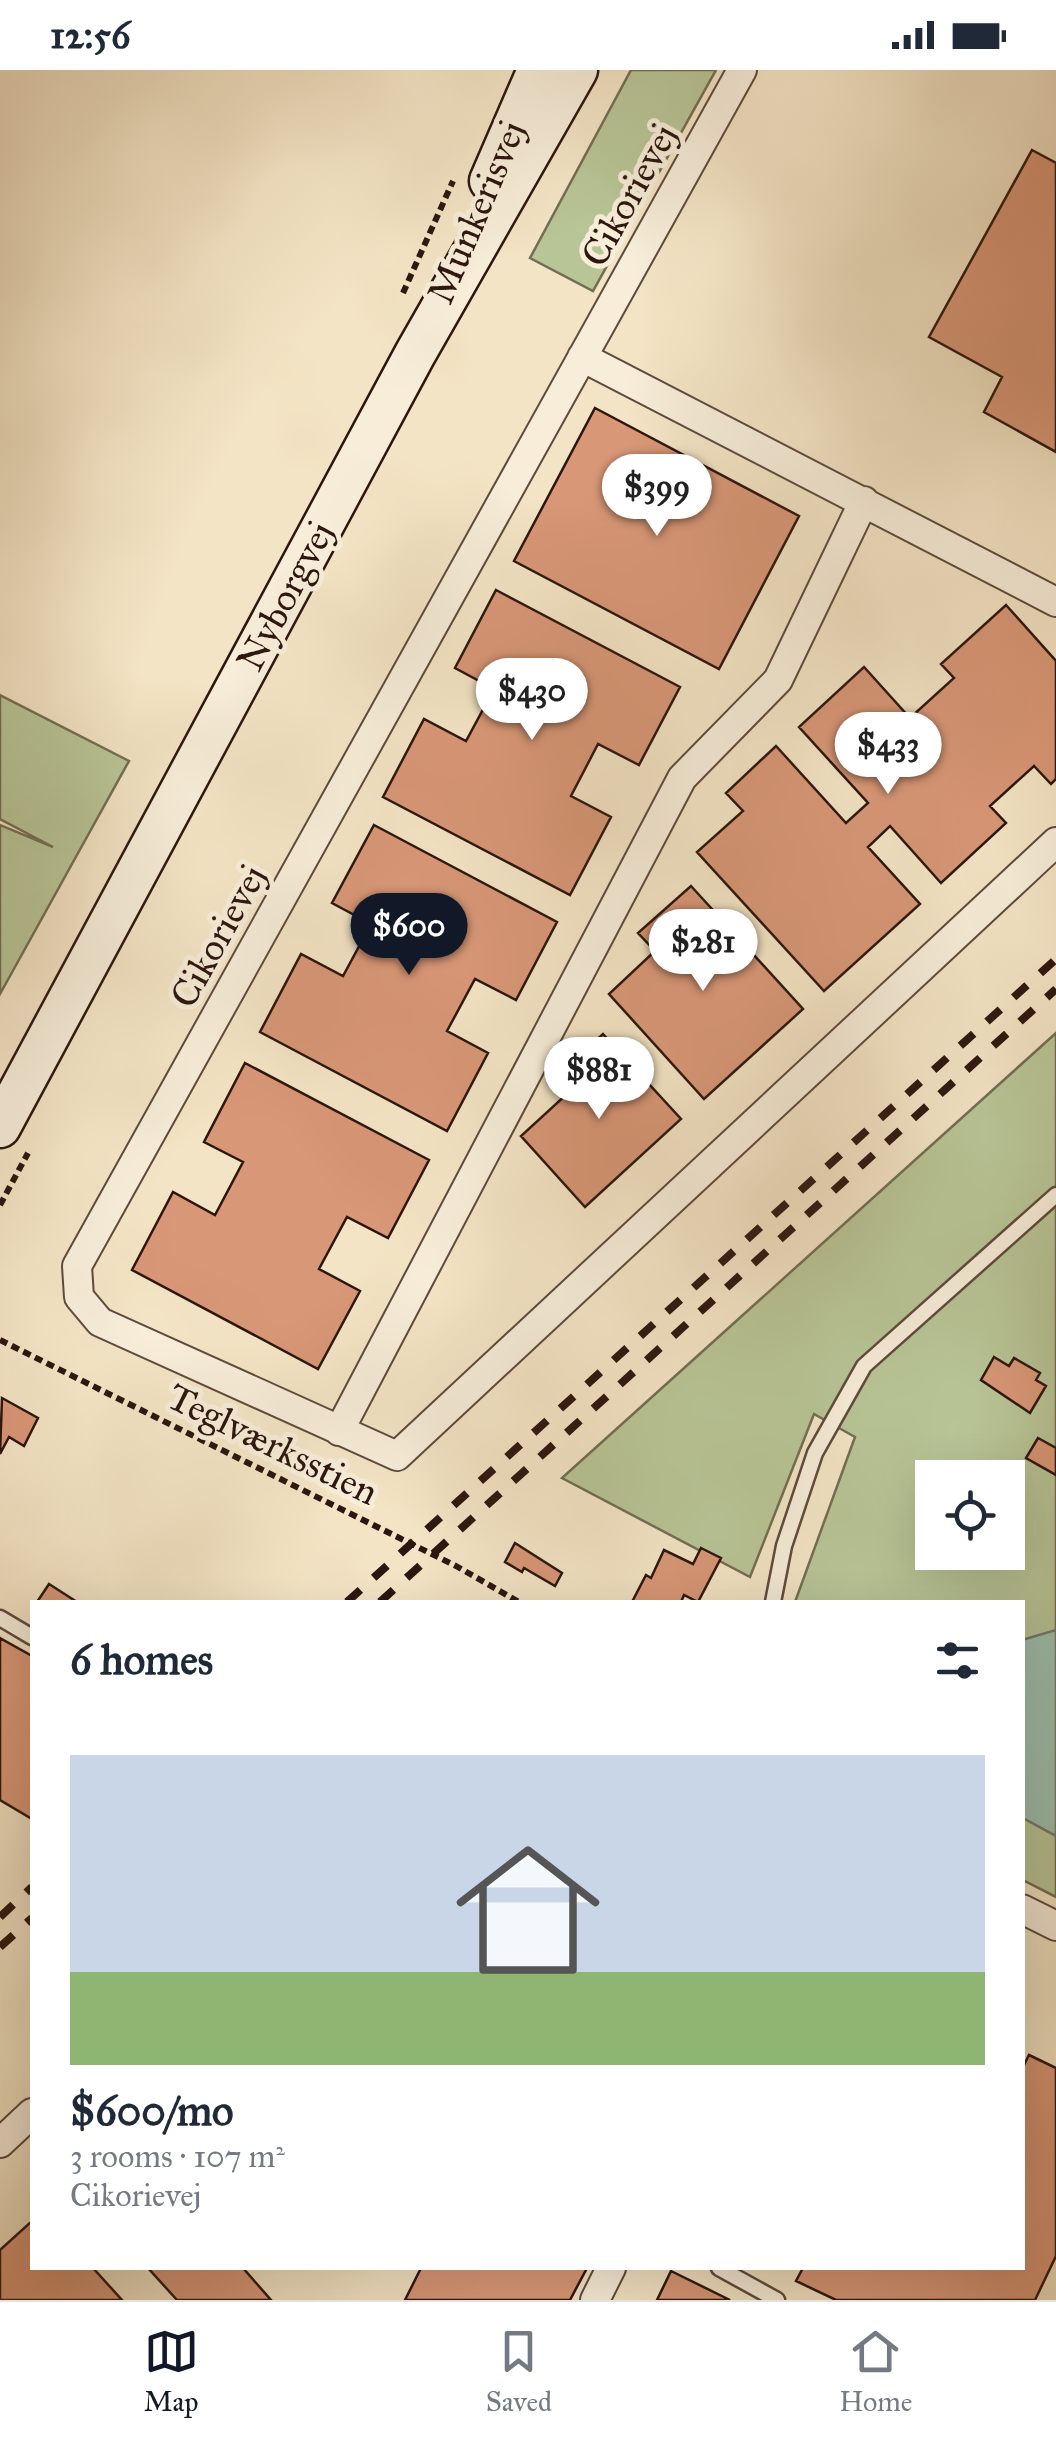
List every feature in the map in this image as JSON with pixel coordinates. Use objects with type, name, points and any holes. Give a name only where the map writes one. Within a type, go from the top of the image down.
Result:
[{"type":"main road","name":"Munkerisvej","points":[[415,354],[538,70]]},
{"type":"main road","name":"Nyborgvej","points":[[0,1127],[415,354],[578,70]]},
{"type":"street","name":"Cikorievej","points":[[742,70],[78,1266],[79,1297],[100,1322],[396,1456],[1056,842]]},
{"type":"street","points":[[582,356],[1056,602]]},
{"type":"street","points":[[339,1431],[682,778],[778,680],[864,501]]},
{"type":"street","points":[[1025,1910],[1056,1926]]},
{"type":"street","points":[[0,2142],[30,2115]]},
{"type":"street","points":[[595,2300],[610,2270]]},
{"type":"lane","points":[[773,1600],[784,1546],[816,1453],[864,1366],[1056,1196]]},
{"type":"lane","points":[[0,1618],[30,1636]]},
{"type":"lane","points":[[723,2270],[777,2300]]},
{"type":"path","name":"Teglværksstien","points":[[0,1340],[456,1566],[516,1600]]},
{"type":"shaded area","points":[[631,70],[716,70],[593,291],[530,258]]},
{"type":"shaded area","points":[[0,695],[129,761],[0,994],[0,825],[53,847],[0,819]]},
{"type":"shaded area","points":[[1056,1033],[1056,1716],[1025,1717],[1025,1600],[796,1600],[855,1437],[814,1414],[750,1577],[562,1478]]},
{"type":"shaded area","points":[[1056,1630],[1056,1836],[1025,1819],[1025,1639]]},
{"type":"shaded area","points":[[1025,1818],[1056,1834],[1056,1897],[1025,1881]]},
{"type":"building","points":[[1032,150],[1056,163],[1056,452],[984,412],[1002,377],[929,337]]},
{"type":"building","points":[[595,408],[799,516],[719,669],[514,561]]},
{"type":"building","points":[[496,590],[680,687],[639,765],[598,744],[571,796],[611,817],[570,895],[383,797],[424,719],[466,741],[494,689],[455,668]]},
{"type":"building","points":[[1006,605],[1056,661],[1056,779],[1051,784],[1034,766],[990,806],[1006,823],[941,883],[890,826],[868,847],[920,904],[824,991],[697,852],[743,811],[726,793],[776,746],[846,823],[868,803],[799,727],[864,667],[910,718],[954,678],[941,664]]},
{"type":"building","points":[[374,825],[557,922],[516,1000],[475,979],[447,1031],[488,1053],[447,1131],[260,1032],[301,954],[343,976],[371,924],[332,903]]},
{"type":"building","points":[[691,886],[803,1009],[704,1099],[609,994],[655,951],[638,933]]},
{"type":"building","points":[[603,1034],[681,1119],[585,1207],[521,1136],[567,1094],[554,1079]]},
{"type":"building","points":[[245,1063],[429,1160],[388,1238],[347,1217],[319,1269],[360,1291],[318,1369],[132,1270],[173,1192],[215,1215],[243,1162],[204,1142]]},
{"type":"building","points":[[994,1357],[1009,1366],[1014,1358],[1040,1373],[1036,1380],[1046,1386],[1030,1413],[981,1380]]},
{"type":"building","points":[[2,1398],[38,1418],[24,1446],[9,1437],[0,1454]]},
{"type":"building","points":[[1038,1438],[1056,1448],[1056,1475],[1026,1458]]},
{"type":"building","points":[[515,1543],[562,1573],[555,1586],[505,1562]]},
{"type":"building","points":[[701,1548],[721,1558],[699,1600],[684,1595],[682,1600],[633,1600],[646,1575],[651,1578],[664,1550],[693,1564]]},
{"type":"building","points":[[49,1584],[74,1600],[38,1600]]},
{"type":"building","points":[[0,1638],[30,1655],[30,1818],[0,1800]]},
{"type":"building","points":[[1029,2055],[1056,2068],[1056,2256],[1035,2300],[836,2300],[796,2281],[802,2270],[1025,2270],[1025,2063]]},
{"type":"building","points":[[30,2223],[30,2270],[95,2270],[122,2300],[0,2300],[0,2250]]},
{"type":"building","points":[[150,2270],[245,2270],[271,2300],[177,2300]]},
{"type":"building","points":[[420,2270],[586,2270],[570,2300],[405,2300]]},
{"type":"building","points":[[671,2271],[730,2300],[657,2300]]},
{"type":"railway","points":[[349,1600],[1056,959]]},
{"type":"railway","points":[[382,1600],[1056,989]]},
{"type":"railway","points":[[0,1917],[30,1889]]},
{"type":"railway","points":[[0,1947],[30,1920]]}]
